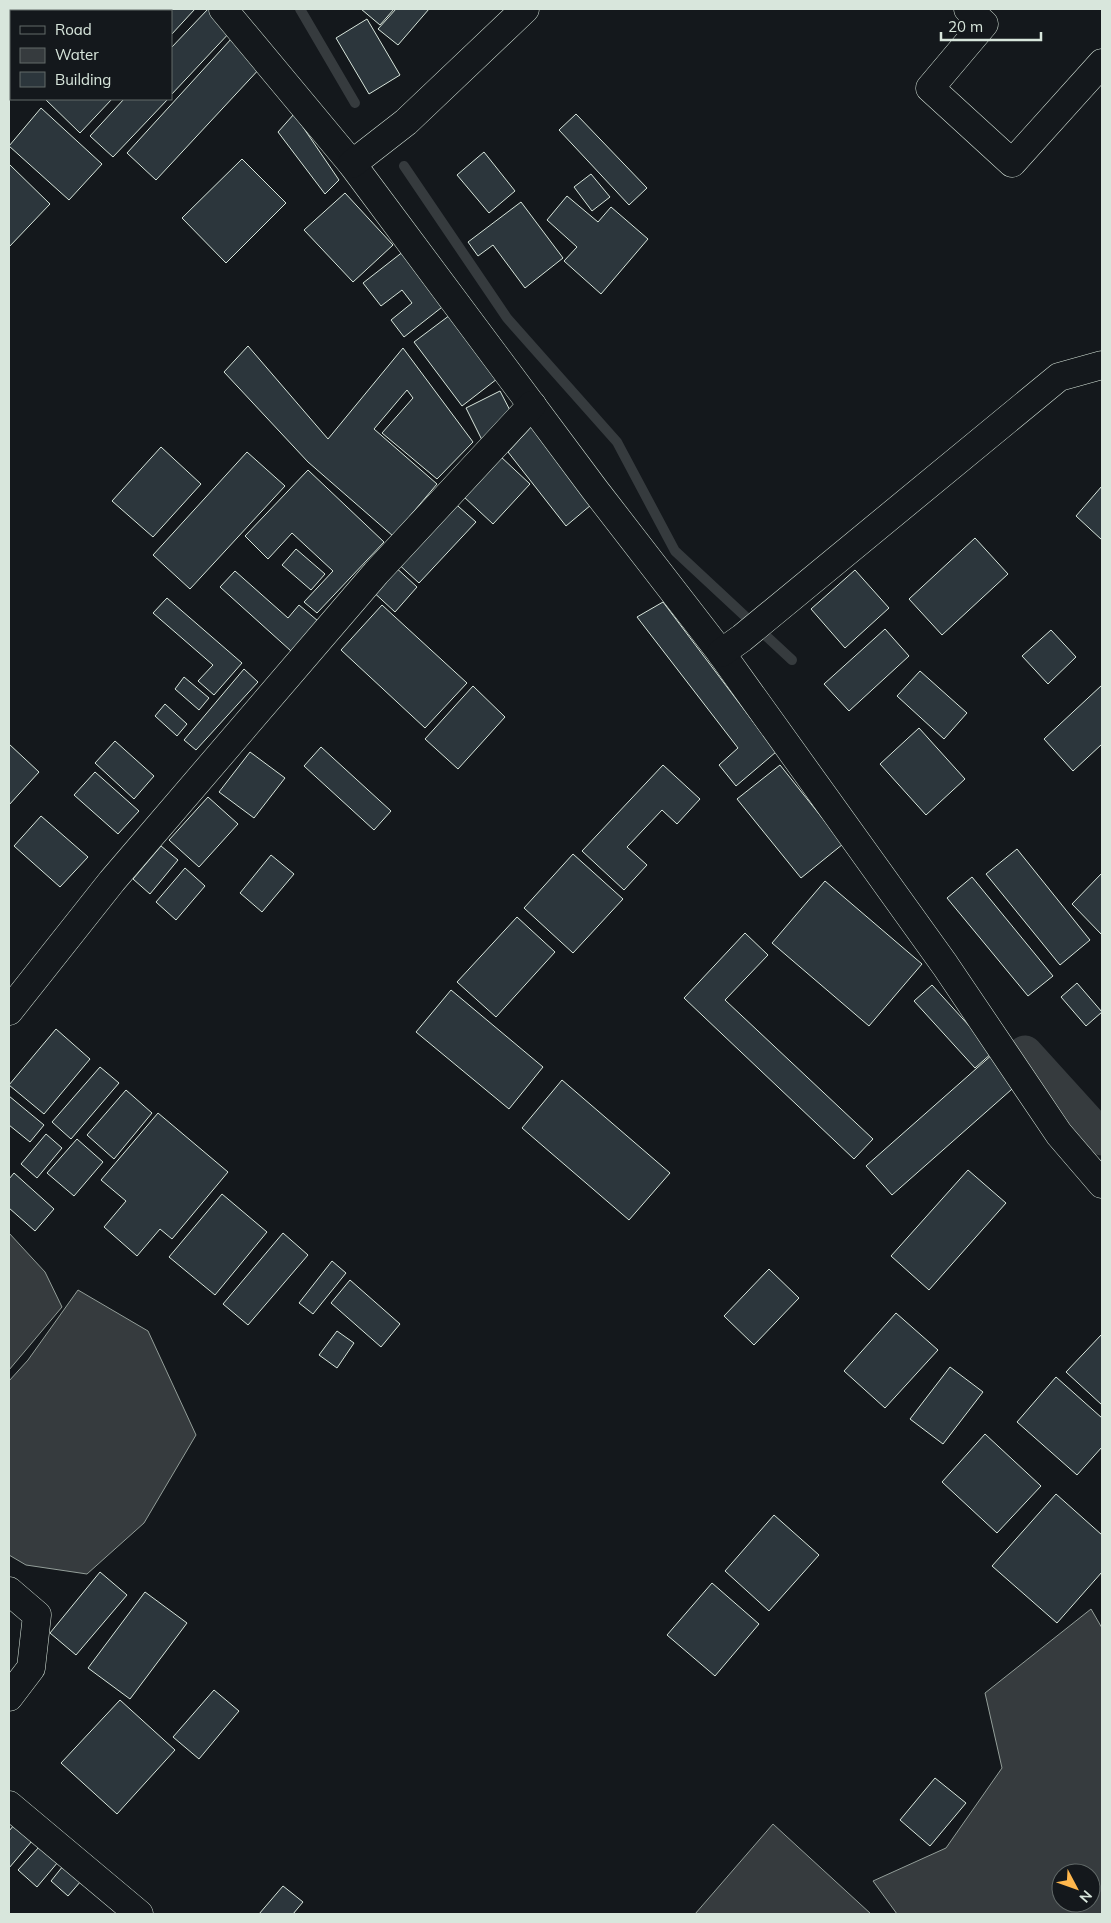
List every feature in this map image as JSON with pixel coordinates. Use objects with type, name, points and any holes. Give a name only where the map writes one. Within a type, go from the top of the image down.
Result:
[{"type":"street","points":[[223,9],[352,164],[595,490],[732,645],[1059,1134],[1102,1184]]},
{"type":"street","points":[[352,164],[406,122],[525,9]]},
{"type":"street","points":[[968,9],[984,24],[930,88],[1012,163],[1102,62]]},
{"type":"street","points":[[732,645],[1059,377],[1102,365]]},
{"type":"street","points":[[9,1011],[112,882],[376,573],[532,405]]},
{"type":"street","points":[[9,1591],[37,1614],[30,1668],[9,1697]]},
{"type":"street","points":[[9,1805],[139,1914]]},
{"type":"water","points":[[9,1233],[45,1272],[62,1307],[9,1370]]},
{"type":"water","points":[[78,1290],[148,1331],[196,1435],[144,1523],[87,1574],[26,1565],[9,1555],[9,1381],[28,1360]]},
{"type":"water","points":[[1091,1609],[1102,1628],[1102,1914],[897,1914],[873,1881],[946,1848],[1002,1768],[985,1693]]},
{"type":"water","points":[[773,1824],[871,1914],[695,1914]]},
{"type":"building","points":[[195,9],[172,34],[172,10],[127,10]]},
{"type":"building","points":[[208,9],[232,30],[172,94],[172,47]]},
{"type":"building","points":[[361,9],[394,9],[380,25]]},
{"type":"building","points":[[396,9],[429,9],[398,45],[378,29]]},
{"type":"building","points":[[367,19],[400,75],[369,94],[336,38]]},
{"type":"building","points":[[232,38],[262,66],[156,180],[127,153]]},
{"type":"building","points":[[46,100],[111,100],[80,133]]},
{"type":"building","points":[[123,100],[167,100],[113,157],[90,136]]},
{"type":"building","points":[[41,108],[102,164],[69,200],[9,146]]},
{"type":"building","points":[[294,114],[339,180],[325,194],[278,132]]},
{"type":"building","points":[[576,114],[647,188],[629,205],[559,130]]},
{"type":"building","points":[[484,152],[515,191],[489,213],[457,175]]},
{"type":"building","points":[[242,159],[286,203],[226,263],[182,218]]},
{"type":"building","points":[[9,164],[50,204],[9,247]]},
{"type":"building","points":[[591,174],[610,197],[592,211],[574,187]]},
{"type":"building","points":[[345,193],[393,245],[353,282],[304,230]]},
{"type":"building","points":[[567,196],[598,222],[611,207],[648,239],[601,294],[564,261],[577,247],[547,220]]},
{"type":"building","points":[[521,202],[563,258],[525,288],[493,245],[478,256],[468,242]]},
{"type":"building","points":[[404,251],[446,304],[404,337],[391,320],[412,303],[402,290],[381,306],[363,283]]},
{"type":"building","points":[[450,315],[497,379],[462,406],[414,342]]},
{"type":"building","points":[[248,346],[328,439],[403,348],[473,442],[437,479],[382,433],[413,398],[407,390],[374,429],[437,484],[393,536],[308,462],[224,372]]},
{"type":"building","points":[[500,391],[516,422],[482,440],[466,408]]},
{"type":"building","points":[[532,426],[591,505],[566,526],[508,452]]},
{"type":"building","points":[[161,447],[201,484],[153,537],[112,501]]},
{"type":"building","points":[[247,452],[285,486],[190,589],[153,555]]},
{"type":"building","points":[[500,456],[530,484],[493,524],[463,496]]},
{"type":"building","points":[[308,470],[384,542],[317,613],[304,602],[333,571],[292,533],[268,559],[245,536]]},
{"type":"building","points":[[1102,486],[1102,540],[1076,516]]},
{"type":"building","points":[[450,499],[476,522],[419,583],[394,560]]},
{"type":"building","points":[[975,538],[1008,574],[942,635],[909,599]]},
{"type":"building","points":[[296,549],[325,574],[311,590],[282,565]]},
{"type":"building","points":[[392,564],[417,587],[395,612],[369,588]]},
{"type":"building","points":[[855,570],[889,608],[845,648],[811,609]]},
{"type":"building","points":[[235,571],[288,618],[299,605],[318,621],[291,651],[220,587]]},
{"type":"building","points":[[167,598],[242,663],[214,695],[198,681],[213,665],[153,613]]},
{"type":"building","points":[[663,602],[776,752],[736,786],[719,765],[738,748],[637,617]]},
{"type":"building","points":[[382,605],[467,683],[425,728],[341,650]]},
{"type":"building","points":[[885,629],[909,656],[849,711],[824,684]]},
{"type":"building","points":[[1051,630],[1076,657],[1048,684],[1022,656]]},
{"type":"building","points":[[244,669],[258,682],[196,750],[184,740]]},
{"type":"building","points":[[920,671],[967,713],[944,739],[897,696]]},
{"type":"building","points":[[184,677],[209,698],[199,710],[175,689]]},
{"type":"building","points":[[1102,685],[1102,744],[1073,771],[1044,739]]},
{"type":"building","points":[[473,686],[505,717],[458,769],[425,739]]},
{"type":"building","points":[[165,704],[187,724],[177,736],[155,716]]},
{"type":"building","points":[[919,728],[965,779],[926,815],[880,764]]},
{"type":"building","points":[[115,741],[154,776],[134,799],[95,763]]},
{"type":"building","points":[[9,744],[39,772],[9,805]]},
{"type":"building","points":[[321,747],[391,811],[374,830],[304,766]]},
{"type":"building","points":[[250,752],[285,778],[254,818],[219,792]]},
{"type":"building","points":[[663,765],[700,799],[677,824],[662,810],[627,847],[647,865],[624,890],[582,851]]},
{"type":"building","points":[[780,765],[843,844],[801,878],[737,799]]},
{"type":"building","points":[[95,772],[139,811],[118,834],[74,795]]},
{"type":"building","points":[[208,797],[238,824],[199,867],[169,840]]},
{"type":"building","points":[[41,816],[88,857],[60,887],[14,846]]},
{"type":"building","points":[[161,846],[178,860],[150,894],[133,879]]},
{"type":"building","points":[[1017,849],[1090,940],[1060,965],[986,874]]},
{"type":"building","points":[[573,854],[623,899],[573,953],[524,908]]},
{"type":"building","points":[[271,855],[294,874],[262,912],[240,893]]},
{"type":"building","points":[[185,868],[205,886],[176,920],[156,902]]},
{"type":"building","points":[[1102,873],[1102,935],[1072,904]]},
{"type":"building","points":[[972,877],[1053,976],[1028,996],[947,898]]},
{"type":"building","points":[[825,881],[922,964],[869,1026],[772,943]]},
{"type":"building","points":[[517,917],[555,952],[496,1017],[457,982]]},
{"type":"building","points":[[745,933],[768,955],[725,1000],[873,1139],[854,1159],[684,998]]},
{"type":"building","points":[[1077,983],[1102,1012],[1086,1026],[1061,997]]},
{"type":"building","points":[[932,985],[993,1052],[975,1068],[914,1001]]},
{"type":"building","points":[[451,990],[543,1067],[509,1109],[416,1032]]},
{"type":"building","points":[[56,1029],[90,1059],[44,1114],[9,1085]]},
{"type":"building","points":[[994,1053],[1020,1082],[892,1195],[866,1166]]},
{"type":"building","points":[[100,1067],[119,1083],[71,1139],[52,1122]]},
{"type":"building","points":[[562,1080],[670,1173],[629,1220],[522,1128]]},
{"type":"building","points":[[126,1090],[152,1113],[114,1159],[87,1135]]},
{"type":"building","points":[[9,1096],[44,1125],[30,1142],[9,1125]]},
{"type":"building","points":[[158,1113],[228,1172],[172,1239],[160,1229],[137,1256],[104,1227],[126,1201],[101,1180]]},
{"type":"building","points":[[46,1134],[62,1148],[37,1178],[21,1164]]},
{"type":"building","points":[[77,1139],[103,1162],[74,1196],[47,1173]]},
{"type":"building","points":[[968,1170],[1006,1203],[929,1290],[891,1256]]},
{"type":"building","points":[[14,1173],[54,1209],[35,1231],[9,1208],[9,1179]]},
{"type":"building","points":[[222,1194],[267,1232],[215,1295],[169,1257]]},
{"type":"building","points":[[283,1233],[308,1255],[248,1325],[223,1304]]},
{"type":"building","points":[[332,1261],[346,1273],[313,1314],[299,1303]]},
{"type":"building","points":[[769,1269],[799,1298],[754,1345],[724,1316]]},
{"type":"building","points":[[350,1280],[400,1324],[381,1347],[331,1303]]},
{"type":"building","points":[[896,1313],[938,1350],[885,1408],[844,1371]]},
{"type":"building","points":[[337,1331],[354,1343],[337,1368],[319,1355]]},
{"type":"building","points":[[1102,1334],[1102,1405],[1066,1372]]},
{"type":"building","points":[[950,1367],[983,1392],[943,1444],[910,1419]]},
{"type":"building","points":[[1056,1377],[1102,1418],[1102,1447],[1077,1475],[1017,1422]]},
{"type":"building","points":[[985,1434],[1041,1486],[997,1533],[942,1482]]},
{"type":"building","points":[[1056,1494],[1102,1535],[1102,1572],[1057,1623],[992,1566]]},
{"type":"building","points":[[774,1515],[819,1555],[769,1611],[725,1571]]},
{"type":"building","points":[[100,1572],[127,1595],[76,1655],[50,1633]]},
{"type":"building","points":[[712,1583],[759,1624],[715,1676],[667,1635]]},
{"type":"building","points":[[145,1592],[187,1623],[130,1699],[88,1668]]},
{"type":"building","points":[[214,1690],[239,1711],[199,1759],[173,1737]]},
{"type":"building","points":[[120,1700],[175,1750],[117,1814],[61,1763]]},
{"type":"building","points":[[935,1778],[966,1803],[930,1846],[900,1820]]},
{"type":"building","points":[[14,1825],[32,1841],[9,1868],[9,1831]]},
{"type":"building","points":[[40,1846],[58,1862],[37,1887],[18,1870]]},
{"type":"building","points":[[63,1866],[81,1881],[68,1896],[51,1881]]},
{"type":"building","points":[[283,1886],[303,1902],[293,1914],[259,1914]]},
{"type":"waterway","points":[[300,9],[355,103]]},
{"type":"waterway","points":[[404,166],[507,318],[617,442],[675,551],[792,660]]},
{"type":"waterway","points":[[1025,1053],[1102,1138]]}]
